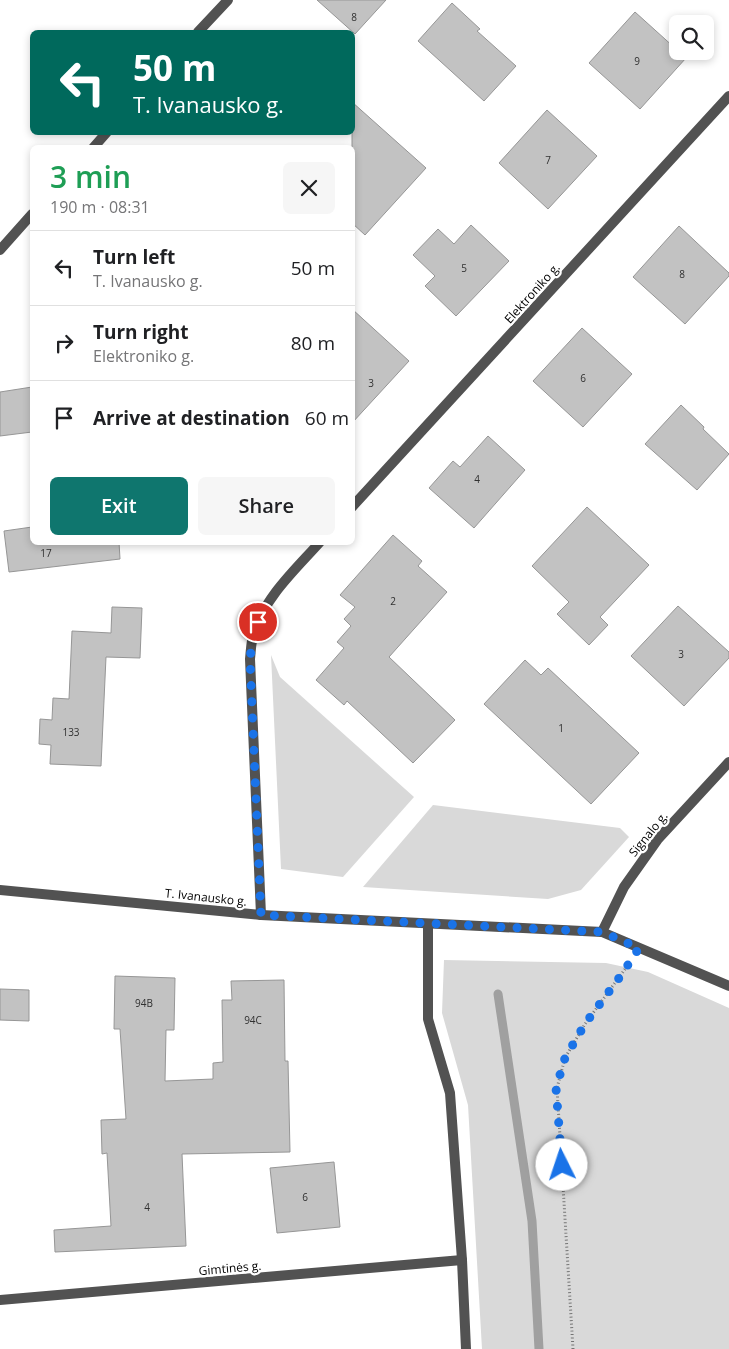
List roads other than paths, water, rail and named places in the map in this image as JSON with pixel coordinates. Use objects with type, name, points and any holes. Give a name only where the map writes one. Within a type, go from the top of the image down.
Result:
[{"type":"street","points":[[200,30],[228,0]]},
{"type":"street","name":"Elektroniko g.","points":[[355,504],[729,96]]},
{"type":"street","points":[[96,145],[105,135]]},
{"type":"street","points":[[0,250],[30,216]]},
{"type":"street","points":[[261,915],[250,659],[253,634],[262,611],[279,588],[317,545]]},
{"type":"street","name":"Signalo g.","points":[[602,932],[624,887],[658,839],[729,762]]},
{"type":"street","name":"T. Ivanausko g.","points":[[0,890],[261,915],[602,932],[729,986]]},
{"type":"street","points":[[428,924],[428,1019],[450,1093],[462,1260],[466,1349]]},
{"type":"street","name":"Gimtinės g.","points":[[0,1300],[462,1260]]},
{"type":"waterway","points":[[498,994],[532,1221],[539,1349]]}]
